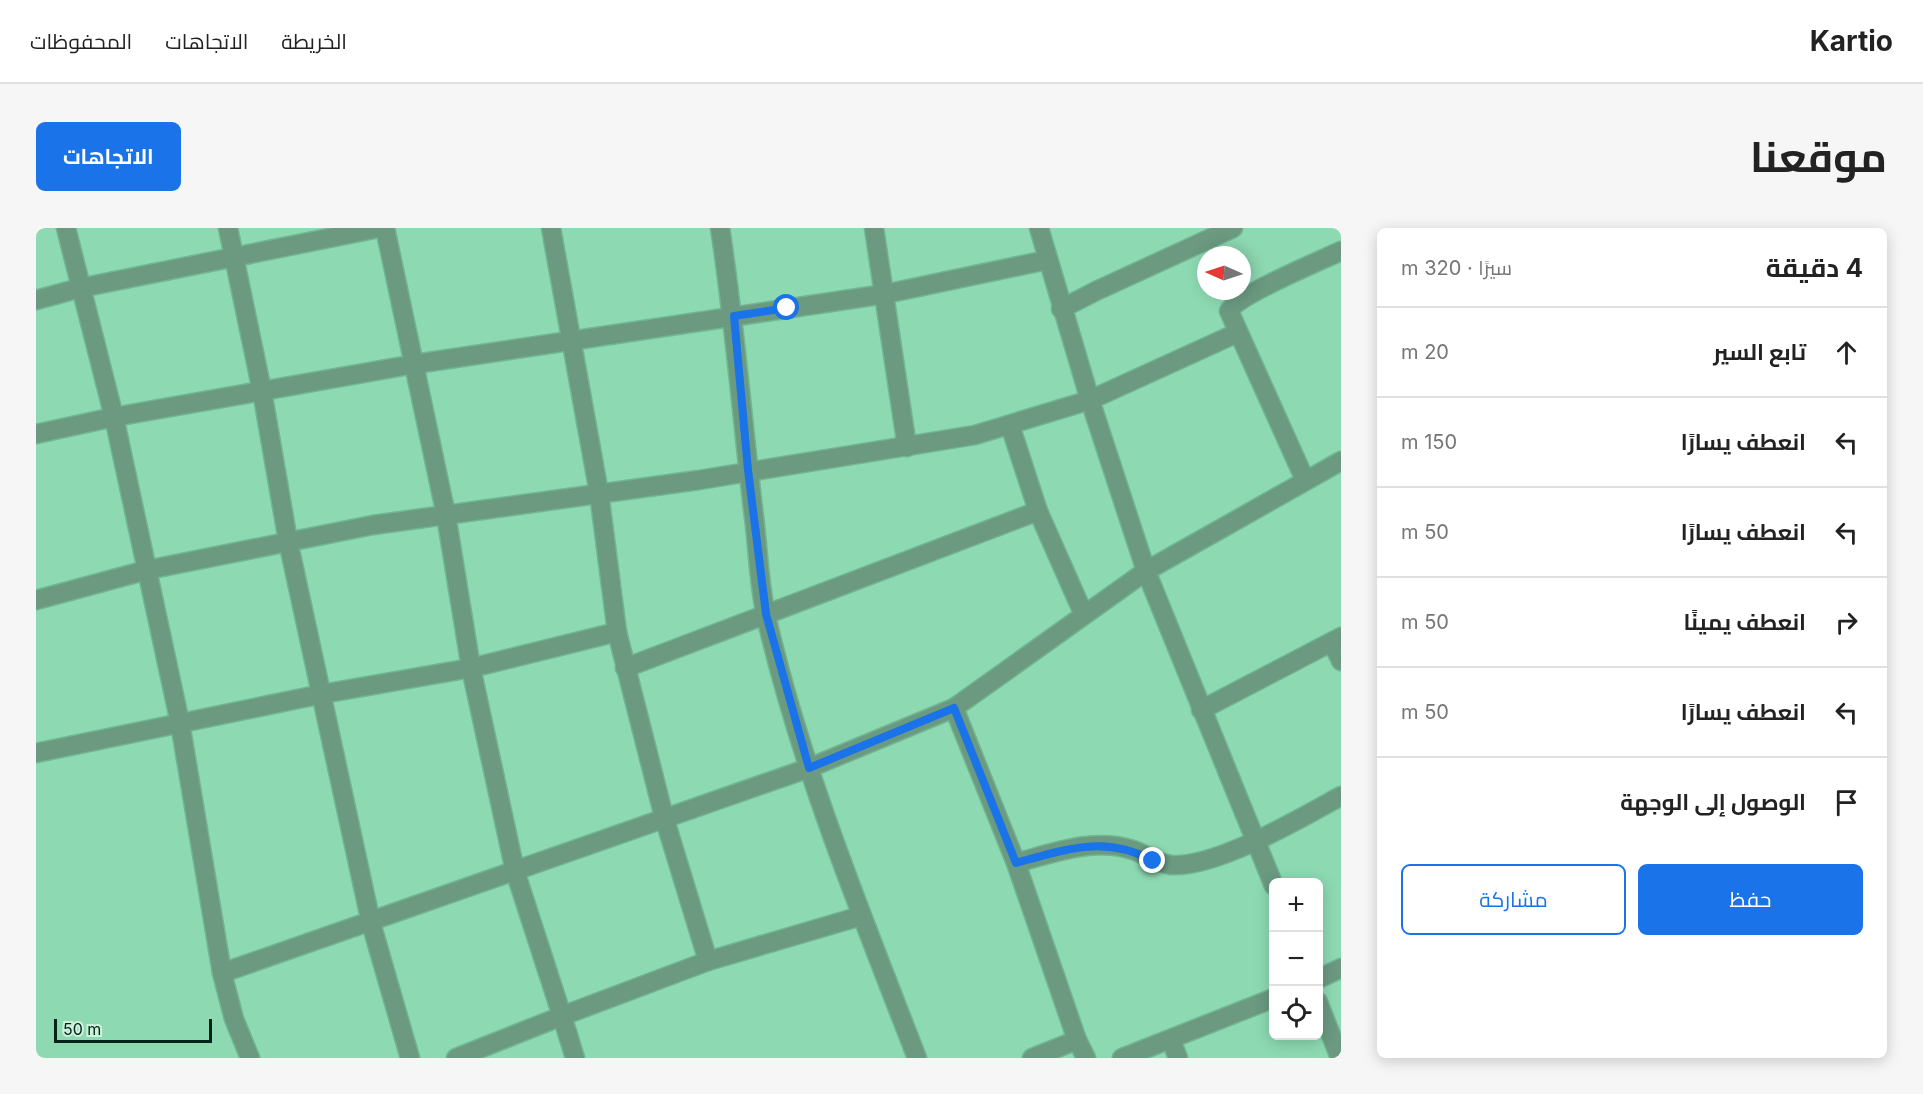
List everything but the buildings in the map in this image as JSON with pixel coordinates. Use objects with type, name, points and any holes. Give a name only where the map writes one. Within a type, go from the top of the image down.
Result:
[{"type":"street","points":[[66,228],[114,417],[180,723],[222,973],[234,1019],[250,1058]]},
{"type":"street","points":[[228,228],[262,391],[288,541],[371,922],[410,1058]]},
{"type":"street","points":[[36,300],[80,288],[380,228]]},
{"type":"street","points":[[385,228],[446,515],[471,668],[515,871],[575,1058]]},
{"type":"street","points":[[551,228],[599,493],[616,632],[664,817],[708,961]]},
{"type":"street","points":[[720,228],[734,316],[748,470],[766,614],[809,768],[861,916],[917,1058]]},
{"type":"street","points":[[874,228],[907,447]]},
{"type":"street","points":[[1039,228],[1089,400],[1146,572],[1271,878]]},
{"type":"street","points":[[1061,309],[1233,228]]},
{"type":"street","points":[[1305,480],[1229,314],[1234,304],[1341,251]]},
{"type":"street","points":[[36,434],[114,417],[415,364],[885,294],[1047,260]]},
{"type":"street","points":[[36,600],[147,570],[288,541],[446,515],[699,480],[748,470],[907,447],[1010,425],[1089,400],[1237,333]]},
{"type":"street","points":[[1010,425],[1038,511],[1084,615]]},
{"type":"street","points":[[222,973],[809,768],[954,708],[1146,572],[1341,461]]},
{"type":"street","points":[[625,669],[1038,511]]},
{"type":"street","points":[[36,753],[322,694],[471,668],[616,632]]},
{"type":"street","points":[[1201,710],[1336,639],[1341,662]]},
{"type":"street","points":[[954,708],[1016,863],[1077,1040],[1086,1058]]},
{"type":"street","points":[[1016,863],[1084,846],[1107,846],[1133,850],[1153,861],[1186,864],[1256,841],[1341,796]]},
{"type":"street","points":[[456,1058],[708,961],[861,916]]},
{"type":"street","points":[[1323,977],[1341,968]]},
{"type":"street","points":[[1122,1058],[1269,1000]]},
{"type":"street","points":[[1323,1015],[1340,1058]]},
{"type":"street","points":[[1032,1058],[1077,1040]]},
{"type":"street","points":[[1171,1040],[1178,1058]]},
{"type":"route","points":[[787,308],[734,316],[748,470],[766,614],[809,768],[954,708],[1016,863],[1084,846],[1107,846],[1133,850],[1153,861]]}]
